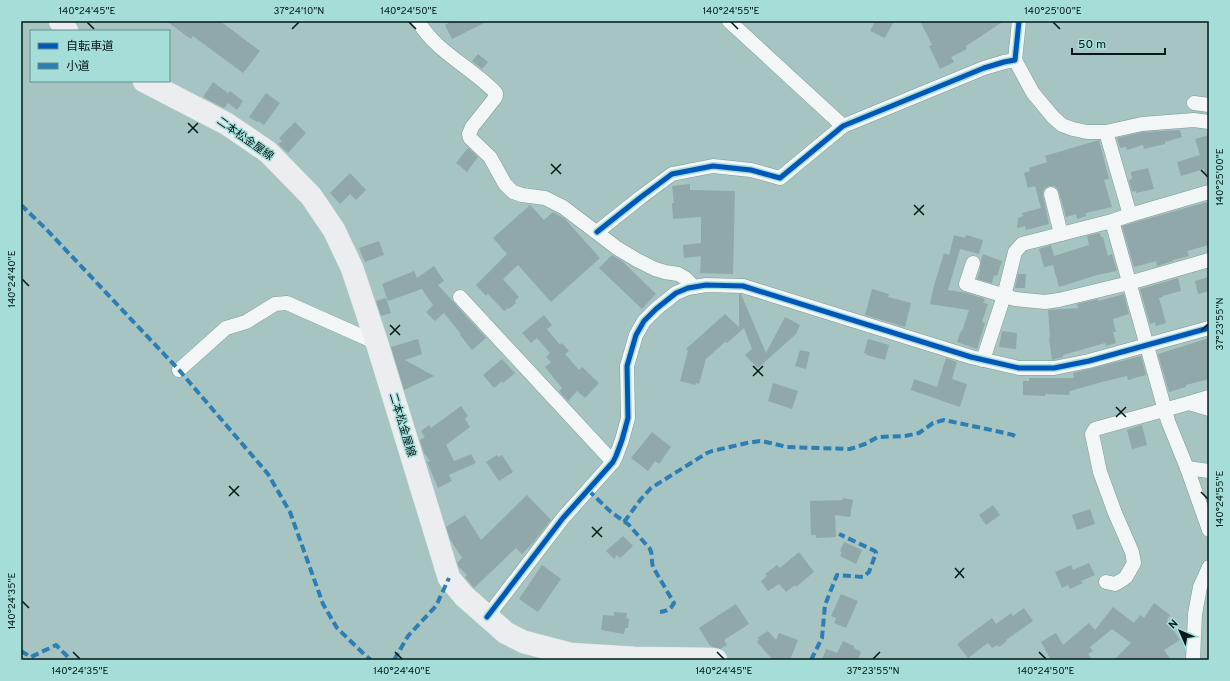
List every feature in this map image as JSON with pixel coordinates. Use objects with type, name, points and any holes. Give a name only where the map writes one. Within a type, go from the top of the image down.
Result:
[{"type":"main road","points":[[60,21],[67,30]]},
{"type":"main road","name":"二本松金屋線","points":[[146,82],[227,124],[268,152],[311,196],[334,230],[352,268],[377,343],[449,578],[464,596],[506,633],[524,642],[570,654],[635,658],[716,660]]},
{"type":"street","points":[[418,21],[434,43],[496,92],[495,98],[472,127],[469,134],[470,138],[490,157],[509,189],[517,194],[545,198],[554,202],[563,207],[617,248],[637,260],[660,270],[678,274],[685,278],[694,287]]},
{"type":"street","points":[[729,21],[843,126]]},
{"type":"street","points":[[1019,21],[1015,60],[1034,92],[1053,117],[1062,125],[1080,130],[1106,132],[1142,124],[1194,120],[1209,122]]},
{"type":"street","points":[[597,232],[640,197],[672,174],[713,166],[752,170],[780,178],[843,126],[984,68],[1015,60]]},
{"type":"street","points":[[1194,103],[1209,105]]},
{"type":"street","points":[[1106,132],[1130,215]]},
{"type":"street","points":[[983,360],[1004,296],[1015,252],[1022,244],[1112,221],[1209,192]]},
{"type":"street","points":[[1051,194],[1061,234]]},
{"type":"street","points":[[1112,221],[1168,421],[1187,468],[1209,530]]},
{"type":"street","points":[[973,263],[966,284],[1004,296],[1022,300],[1046,302],[1129,283],[1209,260]]},
{"type":"street","points":[[487,617],[563,518],[616,456],[628,418],[627,366],[636,334],[644,321],[656,309],[676,293],[688,288],[706,284],[743,286],[983,360],[1019,368],[1054,368],[1090,361],[1209,328]]},
{"type":"street","points":[[460,297],[612,462]]},
{"type":"street","points":[[179,370],[226,328],[246,322],[275,304],[288,303],[377,343]]},
{"type":"street","points":[[1106,582],[1115,584],[1122,580],[1126,577],[1134,563],[1132,552],[1115,514],[1100,472],[1092,434],[1095,430],[1209,397]]},
{"type":"street","points":[[1189,403],[1209,409]]},
{"type":"street","points":[[1187,468],[1209,471]]},
{"type":"street","points":[[1193,660],[1194,614],[1200,587],[1209,567]]},
{"type":"building","points":[[166,21],[220,21],[260,51],[243,73],[193,36],[191,39]]},
{"type":"building","points":[[452,21],[488,21],[452,39],[445,25]]},
{"type":"building","points":[[875,21],[894,21],[885,38],[870,31]]},
{"type":"building","points":[[920,21],[1004,21],[966,46],[967,49],[951,57],[954,62],[940,69],[929,46],[932,45]]},
{"type":"building","points":[[478,54],[488,62],[482,69],[472,61]]},
{"type":"building","points":[[213,82],[228,93],[230,91],[243,101],[237,110],[228,103],[224,108],[203,97]]},
{"type":"building","points":[[266,93],[280,103],[264,125],[249,117]]},
{"type":"building","points":[[295,122],[306,133],[288,153],[278,144],[282,141],[279,138]]},
{"type":"building","points":[[1180,130],[1182,137],[1165,142],[1165,144],[1144,149],[1143,145],[1127,150],[1126,147],[1120,148],[1117,138],[1143,132]]},
{"type":"building","points":[[1209,135],[1209,177],[1206,178],[1204,169],[1181,176],[1177,162],[1200,155],[1195,139]]},
{"type":"building","points":[[1099,140],[1109,179],[1104,180],[1112,207],[1086,213],[1086,216],[1077,219],[1076,214],[1066,217],[1057,188],[1054,186],[1049,186],[1043,191],[1043,196],[1049,224],[1026,230],[1025,226],[1017,228],[1018,218],[1023,216],[1022,213],[1041,208],[1035,186],[1028,188],[1024,173],[1030,171],[1029,168],[1047,162],[1045,156]]},
{"type":"building","points":[[468,148],[478,157],[467,172],[456,163]]},
{"type":"building","points":[[1148,168],[1154,189],[1136,193],[1136,191],[1132,192],[1129,180],[1132,179],[1131,172]]},
{"type":"building","points":[[350,173],[366,190],[356,200],[350,194],[340,204],[330,193]]},
{"type":"building","points":[[690,184],[690,190],[735,191],[733,274],[700,273],[701,256],[684,258],[683,245],[701,243],[701,217],[673,219],[672,203],[674,203],[672,186]]},
{"type":"building","points":[[1207,202],[1209,210],[1209,245],[1187,251],[1189,256],[1157,266],[1156,261],[1134,267],[1122,226]]},
{"type":"building","points":[[530,205],[544,220],[553,212],[565,219],[600,258],[551,302],[518,265],[503,279],[519,297],[515,301],[516,303],[504,311],[488,294],[486,296],[476,285],[507,254],[493,238]]},
{"type":"building","points":[[1100,233],[1101,237],[1103,237],[1108,256],[1112,254],[1117,271],[1097,275],[1059,287],[1053,265],[1044,267],[1039,249],[1051,245],[1054,256],[1089,245],[1087,236]]},
{"type":"building","points":[[954,235],[965,238],[966,235],[983,240],[979,254],[960,249],[948,290],[967,293],[985,299],[983,303],[988,304],[982,322],[985,323],[977,349],[957,342],[969,310],[930,304],[944,253],[949,255]]},
{"type":"building","points":[[379,241],[384,255],[365,262],[359,248]]},
{"type":"building","points":[[983,254],[1002,261],[997,276],[994,275],[992,283],[977,279]]},
{"type":"building","points":[[612,255],[622,261],[656,294],[642,309],[599,268]]},
{"type":"building","points":[[434,266],[444,281],[438,285],[486,338],[472,350],[444,313],[435,321],[426,312],[433,305],[422,289],[388,301],[382,284],[414,271],[417,278]]},
{"type":"building","points":[[1018,274],[1026,274],[1025,288],[1015,288]]},
{"type":"building","points":[[1209,277],[1209,291],[1198,294],[1195,281]]},
{"type":"building","points":[[1178,278],[1181,291],[1159,298],[1166,323],[1156,326],[1155,322],[1150,324],[1140,289]]},
{"type":"building","points":[[872,289],[889,294],[888,297],[911,303],[905,327],[865,315]]},
{"type":"building","points":[[739,294],[741,294],[766,353],[785,317],[800,325],[796,334],[758,368],[745,355],[752,349],[744,328],[706,359],[699,384],[696,383],[695,385],[680,381],[688,351],[686,349],[725,314],[739,327]]},
{"type":"building","points":[[1124,294],[1129,314],[1113,319],[1116,332],[1113,332],[1116,343],[1106,346],[1105,343],[1063,355],[1063,357],[1052,360],[1049,338],[1048,310],[1078,308],[1077,304],[1098,299],[1098,301]]},
{"type":"building","points":[[386,298],[391,313],[381,316],[376,301]]},
{"type":"building","points":[[544,315],[552,325],[547,329],[560,345],[562,343],[569,351],[565,354],[579,370],[582,367],[599,383],[585,398],[577,391],[568,401],[566,399],[559,391],[562,388],[545,367],[551,362],[546,357],[550,353],[537,338],[531,343],[522,333]]},
{"type":"building","points":[[1002,331],[1017,333],[1016,349],[999,347]]},
{"type":"building","points":[[1209,338],[1209,379],[1186,385],[1186,387],[1169,392],[1158,354]]},
{"type":"building","points":[[418,339],[422,354],[405,360],[434,376],[404,390],[391,347]]},
{"type":"building","points":[[868,339],[889,345],[885,360],[864,353]]},
{"type":"building","points":[[800,350],[810,352],[806,369],[795,366]]},
{"type":"building","points":[[1141,356],[1146,375],[1128,380],[1127,376],[1102,382],[1070,391],[1069,395],[1023,395],[1023,381],[1029,381],[1029,378],[1074,378],[1073,373]]},
{"type":"building","points":[[946,358],[957,362],[952,379],[967,384],[960,407],[911,390],[914,379],[937,387]]},
{"type":"building","points":[[502,359],[515,373],[494,388],[483,375]]},
{"type":"building","points":[[773,383],[798,391],[792,409],[768,401]]},
{"type":"building","points":[[461,406],[468,416],[465,419],[470,427],[446,445],[454,461],[471,454],[476,463],[449,475],[452,481],[438,488],[427,462],[430,461],[424,453],[420,440],[425,437],[421,431],[429,425],[431,428]]},
{"type":"building","points":[[1142,425],[1147,445],[1132,449],[1127,430]]},
{"type":"building","points":[[652,432],[671,447],[659,464],[655,461],[648,471],[631,458]]},
{"type":"building","points":[[497,455],[499,457],[502,455],[513,472],[499,481],[486,462]]},
{"type":"building","points":[[527,495],[551,520],[522,554],[516,548],[474,588],[465,577],[467,575],[457,563],[462,558],[450,539],[446,527],[465,515],[481,540]]},
{"type":"building","points":[[843,498],[853,500],[850,517],[835,515],[836,537],[816,538],[816,535],[811,535],[810,501],[842,500]]},
{"type":"building","points":[[993,505],[1000,515],[986,525],[979,515]]},
{"type":"building","points":[[1090,509],[1095,524],[1077,530],[1072,515]]},
{"type":"building","points":[[623,536],[633,546],[620,558],[617,555],[614,559],[606,551]]},
{"type":"building","points":[[844,542],[862,550],[856,564],[840,556],[842,552],[840,551]]},
{"type":"building","points":[[799,552],[814,572],[796,587],[795,585],[786,592],[779,584],[768,591],[761,581],[767,576],[765,574],[777,565],[780,568]]},
{"type":"building","points":[[1089,563],[1095,575],[1081,581],[1083,583],[1070,589],[1068,585],[1062,588],[1055,572],[1071,565],[1073,570]]},
{"type":"building","points":[[542,565],[561,579],[538,612],[519,599]]},
{"type":"building","points":[[841,594],[858,601],[846,628],[834,623],[836,618],[831,616]]},
{"type":"building","points":[[1154,603],[1170,615],[1167,620],[1180,640],[1164,650],[1171,660],[1114,660],[1131,643],[1112,629],[1090,647],[1093,651],[1088,654],[1093,660],[1051,660],[1041,642],[1056,633],[1063,645],[1089,623],[1095,630],[1113,607],[1134,623],[1140,615],[1144,618]]},
{"type":"building","points":[[736,604],[749,624],[724,640],[727,645],[720,649],[710,646],[699,628]]},
{"type":"building","points":[[1024,608],[1033,621],[1006,640],[1007,641],[999,647],[997,645],[992,648],[988,643],[968,658],[957,644],[992,618],[996,624],[1011,613],[1013,616]]},
{"type":"building","points":[[614,612],[627,613],[626,618],[629,619],[628,628],[625,628],[624,634],[601,630],[603,615],[614,616]]},
{"type":"building","points":[[768,631],[776,640],[779,633],[798,640],[790,660],[773,660],[757,642],[759,639],[757,638]]},
{"type":"building","points":[[843,641],[854,646],[854,648],[861,652],[858,660],[822,660],[826,649],[837,653]]},
{"type":"marked path","points":[[21,205],[46,229],[179,370],[268,474],[290,512],[323,604],[337,628],[371,660]]},
{"type":"marked path","points":[[624,522],[651,488],[707,453],[747,443],[760,441],[787,447],[850,449],[865,444],[878,437],[905,436],[919,433],[933,423],[944,420],[1013,435],[1016,437]]},
{"type":"marked path","points":[[588,490],[611,512],[629,525],[650,549],[653,567],[674,603],[672,607],[660,612]]},
{"type":"marked path","points":[[811,660],[822,638],[825,605],[837,575],[863,577],[869,572],[876,553],[875,551],[839,534]]},
{"type":"marked path","points":[[394,660],[408,636],[436,606],[449,578]]},
{"type":"marked path","points":[[21,651],[31,657],[56,645],[71,660]]},
{"type":"cycle path","points":[[597,232],[672,174],[713,166],[751,170],[780,178],[843,126],[984,68],[1015,60],[1019,21]]},
{"type":"cycle path","points":[[487,617],[563,518],[613,462],[622,440],[628,418],[627,366],[636,335],[644,321],[656,309],[676,293],[688,288],[706,285],[743,286],[971,357],[1019,368],[1054,368],[1089,361],[1209,328]]}]
